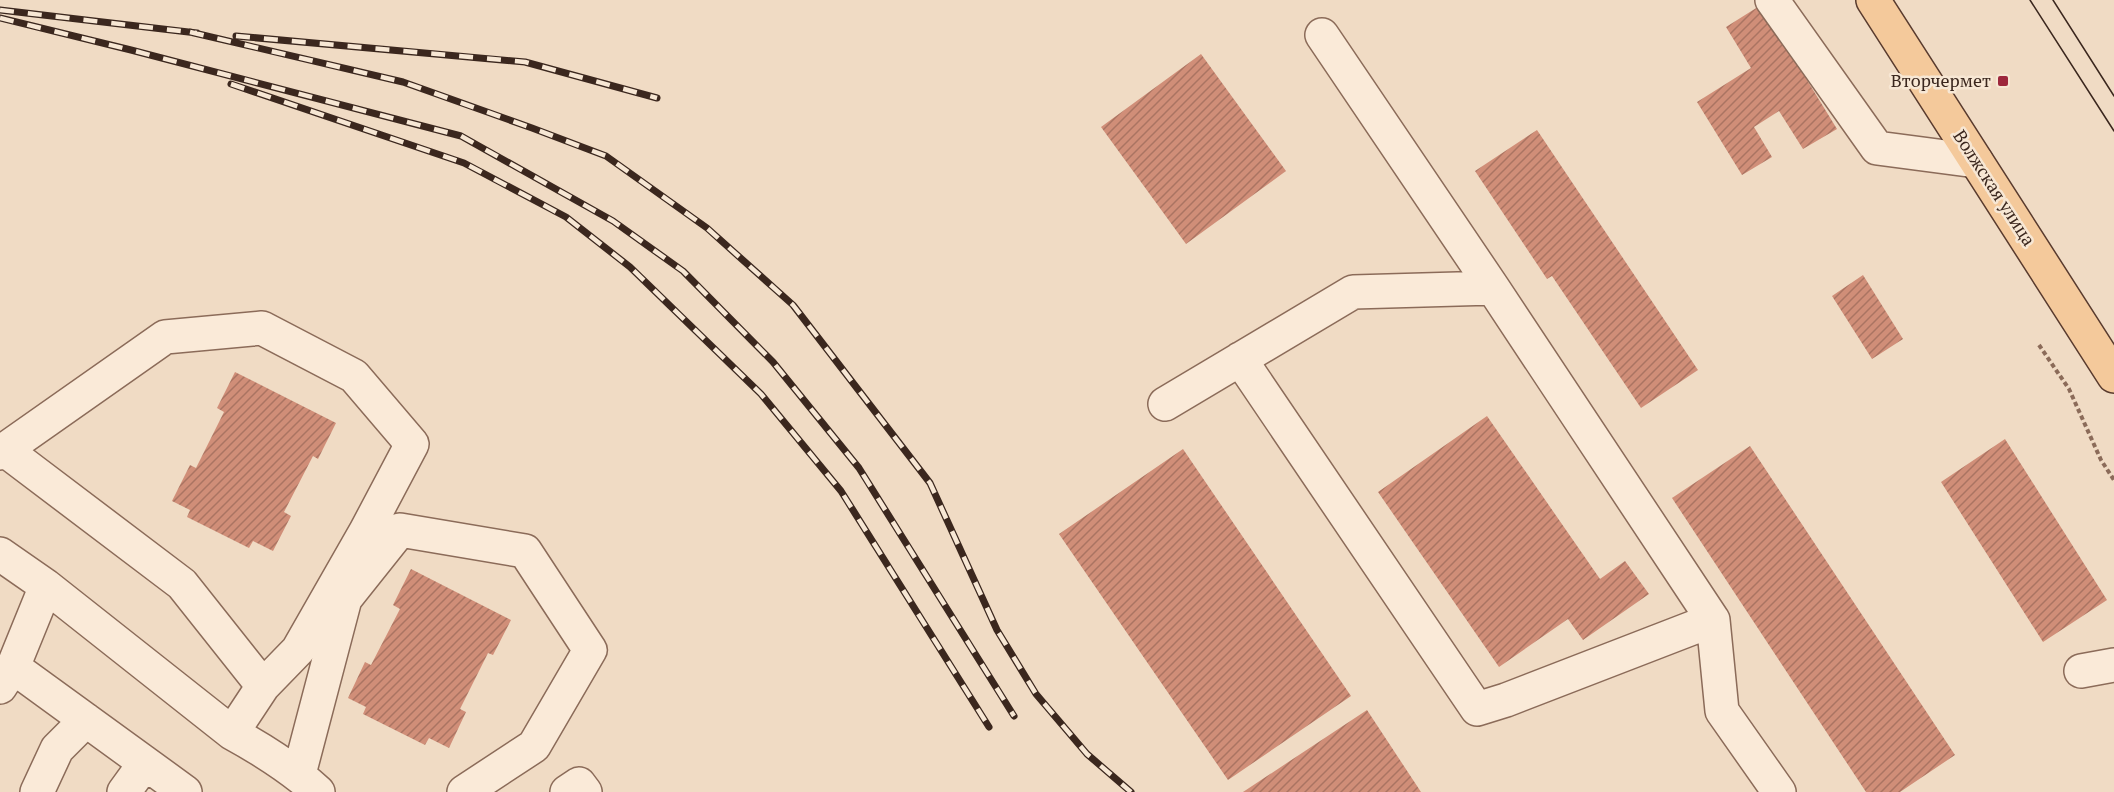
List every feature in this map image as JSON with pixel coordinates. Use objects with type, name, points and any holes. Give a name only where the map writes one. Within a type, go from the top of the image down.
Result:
[{"type":"main road","name":"Волжская улица","points":[[1873,0],[2114,375]]},
{"type":"lane","points":[[1772,0],[1877,148],[1976,161]]},
{"type":"lane","points":[[1322,35],[1713,620],[1722,711],[1779,792]]},
{"type":"lane","points":[[1165,404],[1353,292],[1493,288]]},
{"type":"lane","points":[[232,733],[263,686],[298,650],[366,531],[412,444],[354,376],[262,328],[165,337],[3,452],[182,584],[263,686]]},
{"type":"lane","points":[[1240,359],[1477,709],[1506,700],[1713,620]]},
{"type":"lane","points":[[0,554],[46,586],[232,733],[266,752],[309,783],[345,599],[400,530],[525,551],[590,650],[534,746],[464,792]]},
{"type":"lane","points":[[46,586],[7,677],[86,720],[185,792]]},
{"type":"lane","points":[[2081,671],[2114,665]]},
{"type":"lane","points":[[37,792],[57,749],[86,720]]},
{"type":"lane","points":[[124,792],[145,763]]},
{"type":"lane","points":[[567,792],[579,784],[585,792]]},
{"type":"path","points":[[2038,345],[2069,389],[2101,460],[2114,480]]},
{"type":"building","points":[[1761,5],[1837,129],[1803,149],[1779,111],[1754,127],[1772,157],[1742,175],[1697,102],[1751,68],[1726,27]]},
{"type":"building","points":[[1201,54],[1286,171],[1186,244],[1101,127]]},
{"type":"building","points":[[1537,130],[1698,370],[1641,408],[1552,276],[1547,279],[1475,171]]},
{"type":"building","points":[[1863,275],[1903,339],[1872,359],[1832,296]]},
{"type":"building","points":[[235,372],[336,423],[318,459],[313,456],[284,512],[291,516],[273,551],[253,541],[249,548],[187,517],[190,510],[172,501],[190,465],[196,468],[224,412],[217,408]]},
{"type":"building","points":[[1487,416],[1600,579],[1625,561],[1649,594],[1583,640],[1568,619],[1499,667],[1378,492]]},
{"type":"building","points":[[2005,439],[2107,600],[2043,642],[1941,482]]},
{"type":"building","points":[[1750,446],[1955,755],[1900,792],[1866,792],[1672,498]]},
{"type":"building","points":[[1183,449],[1351,696],[1228,780],[1059,534]]},
{"type":"building","points":[[411,569],[511,620],[493,655],[488,653],[460,709],[466,712],[449,748],[429,738],[425,745],[363,714],[366,707],[348,698],[365,662],[371,665],[400,609],[393,605]]},
{"type":"building","points":[[1367,710],[1421,792],[1243,792]]},
{"type":"tram line","points":[[2030,0],[2114,131]]},
{"type":"tram line","points":[[2053,0],[2114,96]]},
{"type":"railway","points":[[0,10],[197,33]]},
{"type":"railway","points":[[0,18],[461,136],[613,221],[683,271],[773,362],[859,468],[1014,716]]},
{"type":"railway","points":[[190,32],[403,82],[606,156],[707,228],[793,305],[930,483],[997,630],[1036,694],[1087,754],[1131,792]]},
{"type":"railway","points":[[236,36],[525,62],[657,98]]},
{"type":"railway","points":[[231,84],[464,163],[566,217],[630,267],[761,394],[841,491],[989,727]]},
{"type":"place","name":"Вторчермет","points":[[2003,81]]}]
